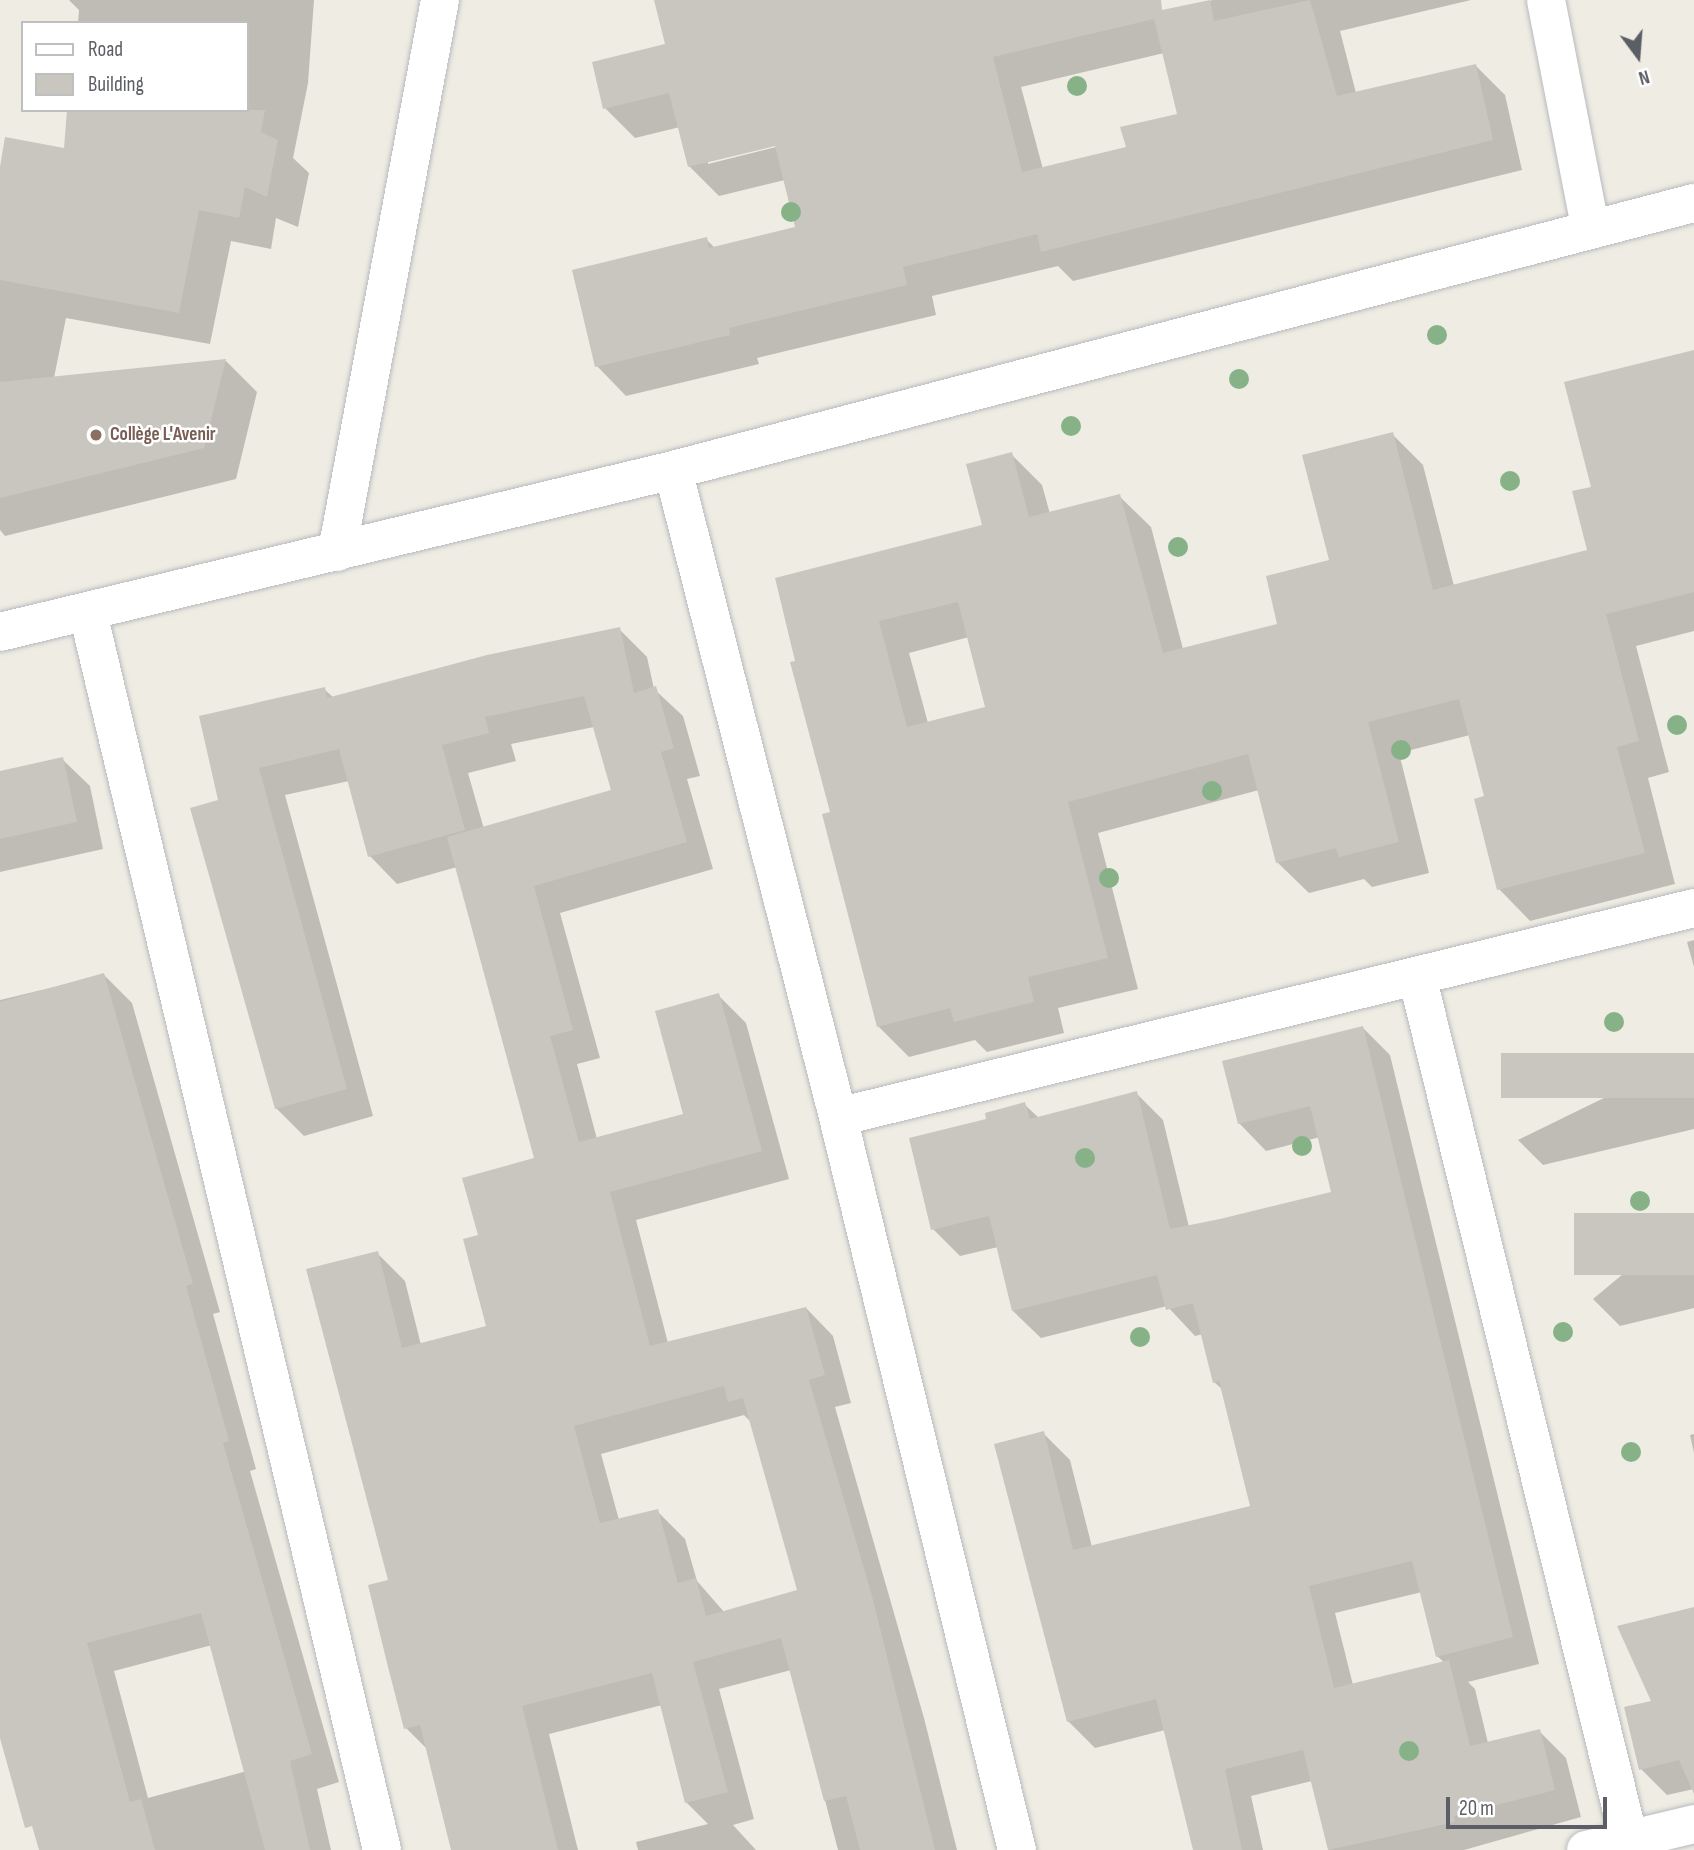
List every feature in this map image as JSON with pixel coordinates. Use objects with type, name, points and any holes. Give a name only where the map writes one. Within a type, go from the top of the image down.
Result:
[{"type":"street","points":[[337,552],[440,0]]},
{"type":"street","points":[[1546,0],[1590,227]]},
{"type":"street","points":[[0,632],[88,613],[673,470],[1590,227],[1694,203]]},
{"type":"street","points":[[673,470],[838,1118],[1017,1850]]},
{"type":"street","points":[[88,613],[382,1850]]},
{"type":"street","points":[[838,1118],[1694,908]]},
{"type":"street","points":[[1417,975],[1629,1840]]},
{"type":"street","points":[[1586,1850],[1694,1824]]},
{"type":"building","points":[[654,0],[1161,0],[1162,10],[1210,0],[1214,21],[1310,0],[1337,96],[1476,64],[1493,140],[1041,252],[1037,234],[903,267],[907,285],[729,328],[730,335],[595,367],[572,270],[707,237],[709,248],[795,227],[775,146],[688,167],[669,93],[603,109],[592,62],[665,44]],"holes":[[[1154,19],[1177,114],[1120,127],[1126,147],[1022,172],[993,57]]]},
{"type":"building","points":[[265,110],[261,132],[278,140],[267,197],[245,187],[239,218],[199,210],[179,313],[0,280],[0,167],[5,137],[64,148],[67,112]]},
{"type":"building","points":[[1694,350],[1694,592],[1606,614],[1639,741],[1617,747],[1645,853],[1497,890],[1474,799],[1484,796],[1459,699],[1368,722],[1399,842],[1339,857],[1336,848],[1276,863],[1248,754],[1068,802],[1108,958],[1028,977],[1034,1002],[954,1022],[950,1008],[877,1027],[822,814],[830,812],[790,662],[795,661],[775,578],[982,525],[966,464],[1012,452],[1029,517],[1120,494],[1163,653],[1277,624],[1266,576],[1329,560],[1302,455],[1393,432],[1433,590],[1587,550],[1572,491],[1591,487],[1564,382]],"holes":[[[958,602],[985,707],[907,727],[879,621]]]},
{"type":"building","points":[[226,359],[204,448],[0,498],[0,382]]},
{"type":"building","points":[[620,627],[634,693],[656,686],[674,748],[661,752],[687,842],[534,886],[573,1030],[550,1036],[579,1142],[683,1114],[655,1011],[719,993],[762,1151],[610,1192],[650,1346],[806,1307],[825,1375],[809,1380],[872,1596],[935,1850],[860,1850],[846,1796],[824,1801],[781,1638],[693,1662],[728,1792],[685,1803],[652,1673],[522,1706],[558,1850],[451,1850],[420,1725],[404,1729],[368,1585],[388,1580],[306,1269],[378,1251],[402,1348],[486,1326],[463,1239],[478,1235],[462,1178],[534,1158],[447,837],[611,790],[584,696],[485,717],[489,733],[442,745],[465,830],[368,857],[339,749],[259,768],[347,1089],[275,1109],[190,808],[218,800],[199,716],[325,687],[327,698],[487,655]],"holes":[[[724,1386],[728,1402],[743,1398],[797,1590],[706,1616],[696,1578],[678,1583],[658,1509],[600,1523],[574,1426]]]},
{"type":"building","points":[[63,757],[77,822],[0,839],[0,771]]},
{"type":"building","points":[[104,973],[193,1284],[186,1286],[229,1441],[223,1443],[312,1754],[290,1761],[310,1850],[265,1850],[201,1613],[87,1643],[130,1802],[141,1799],[155,1850],[39,1850],[32,1826],[25,1828],[0,1738],[0,1002]]},
{"type":"building","points":[[1363,1026],[1513,1637],[1436,1657],[1412,1561],[1309,1586],[1334,1688],[1449,1660],[1470,1746],[1540,1729],[1555,1790],[1454,1816],[1455,1822],[1328,1850],[1303,1750],[1225,1769],[1242,1850],[1193,1850],[1156,1699],[1067,1722],[994,1444],[1044,1431],[1073,1550],[1250,1506],[1219,1381],[1213,1383],[1193,1303],[1166,1310],[1157,1275],[1012,1311],[989,1216],[931,1230],[909,1138],[986,1119],[985,1113],[1025,1102],[1030,1119],[1137,1091],[1170,1229],[1331,1192],[1310,1106],[1238,1124],[1222,1061]]},
{"type":"building","points":[[1501,1053],[1694,1053],[1694,1098],[1501,1098]]},
{"type":"building","points":[[1574,1213],[1694,1213],[1694,1275],[1574,1275]]},
{"type":"building","points":[[1694,1607],[1694,1794],[1679,1760],[1639,1770],[1624,1707],[1651,1701],[1617,1626]]},
{"type":"place","name":"Collège L'Avenir","points":[[96,435]]}]
